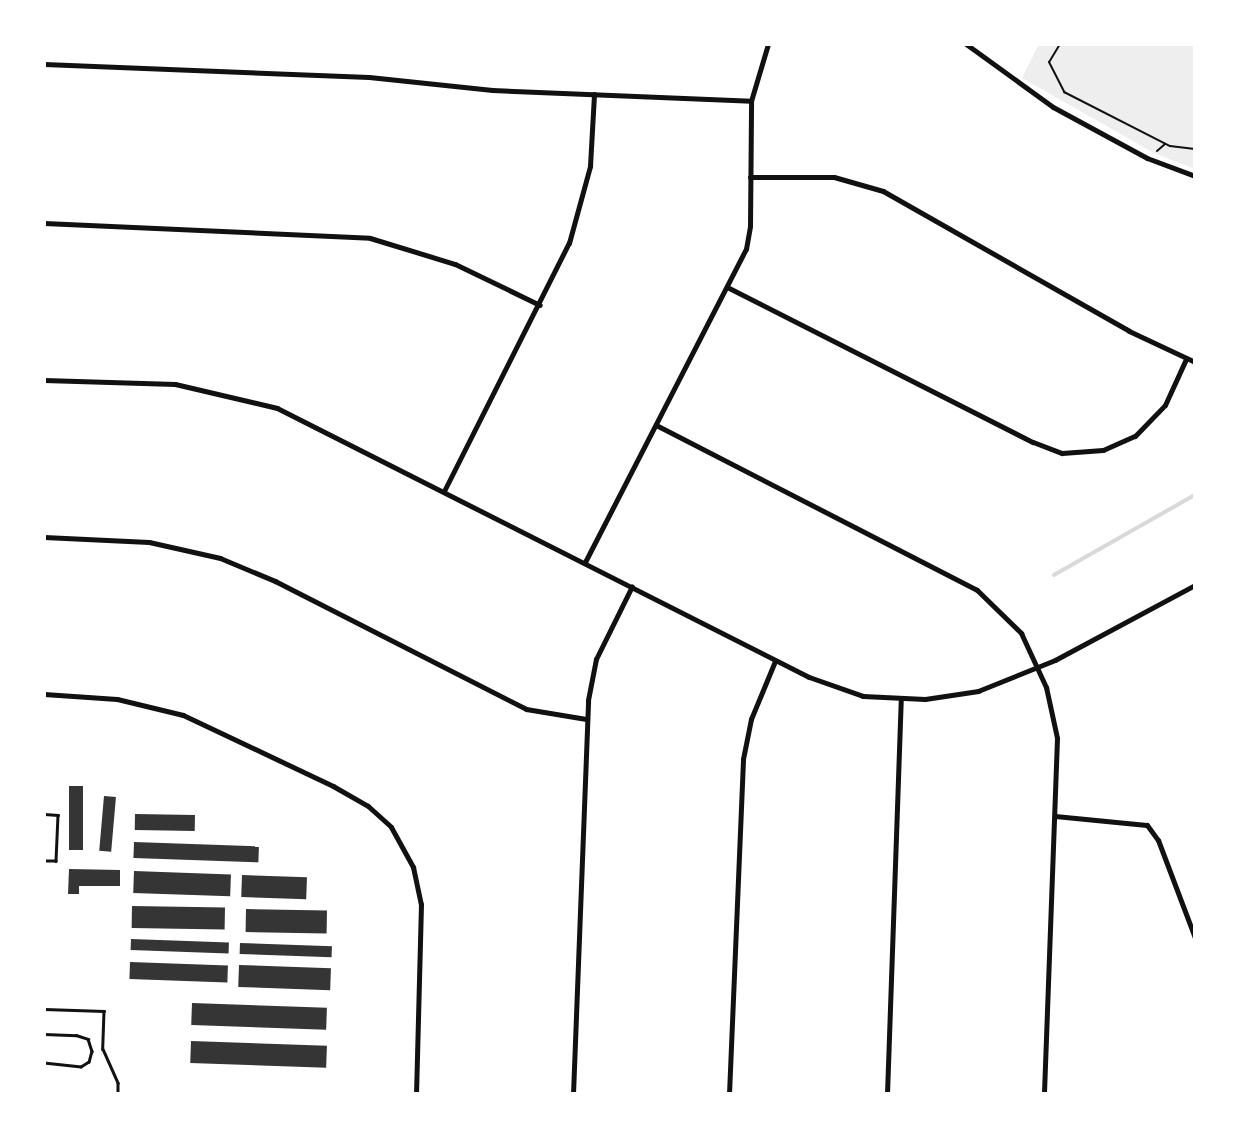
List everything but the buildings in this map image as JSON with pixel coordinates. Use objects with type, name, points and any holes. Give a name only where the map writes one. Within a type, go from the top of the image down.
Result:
[{"type":"street","points":[[585,562],[727,287],[748,240],[751,100],[768,44]]},
{"type":"street","points":[[966,44],[1052,107],[1147,158],[1195,176]]},
{"type":"street","points":[[44,64],[369,77],[492,90],[751,100]]},
{"type":"street","points":[[444,491],[563,258],[584,195],[594,94]]},
{"type":"street","points":[[750,177],[834,177],[883,191],[980,242],[1129,331],[1195,362]]},
{"type":"street","points":[[44,223],[369,238],[455,264],[540,304]]},
{"type":"street","points":[[727,287],[1033,442],[1062,453],[1093,452],[1135,436],[1165,405],[1186,359]]},
{"type":"street","points":[[44,380],[175,384],[253,400],[323,428],[775,661],[848,692],[901,700],[969,693],[1037,667],[1195,585]]},
{"type":"street","points":[[656,425],[977,590],[1021,633],[1037,667],[1056,726],[1044,1094]]},
{"type":"street","points":[[44,537],[149,542],[220,558],[275,581],[526,709],[586,719]]},
{"type":"street","points":[[573,1094],[586,719],[596,659],[632,586]]},
{"type":"street","points":[[730,1094],[743,759],[751,719],[775,661]]},
{"type":"street","points":[[44,694],[117,699],[206,724],[355,797],[391,827],[407,852],[417,881],[422,919],[416,1094]]},
{"type":"street","points":[[887,1094],[901,700]]},
{"type":"street","points":[[1055,816],[1147,825],[1158,840],[1195,938]]},
{"type":"lane","points":[[44,814],[58,815],[56,861],[44,861]]},
{"type":"lane","points":[[44,1009],[104,1011],[103,1049],[118,1083],[118,1094]]},
{"type":"lane","points":[[44,1034],[88,1039],[92,1051],[89,1062],[81,1067],[44,1063]]},
{"type":"path","points":[[1060,44],[1049,62],[1064,92],[1165,144],[1195,149]]},
{"type":"shaded area","points":[[1039,44],[1195,44],[1195,169],[1154,153],[1022,78]]},
{"type":"waterway","points":[[1054,575],[1195,495]]}]
